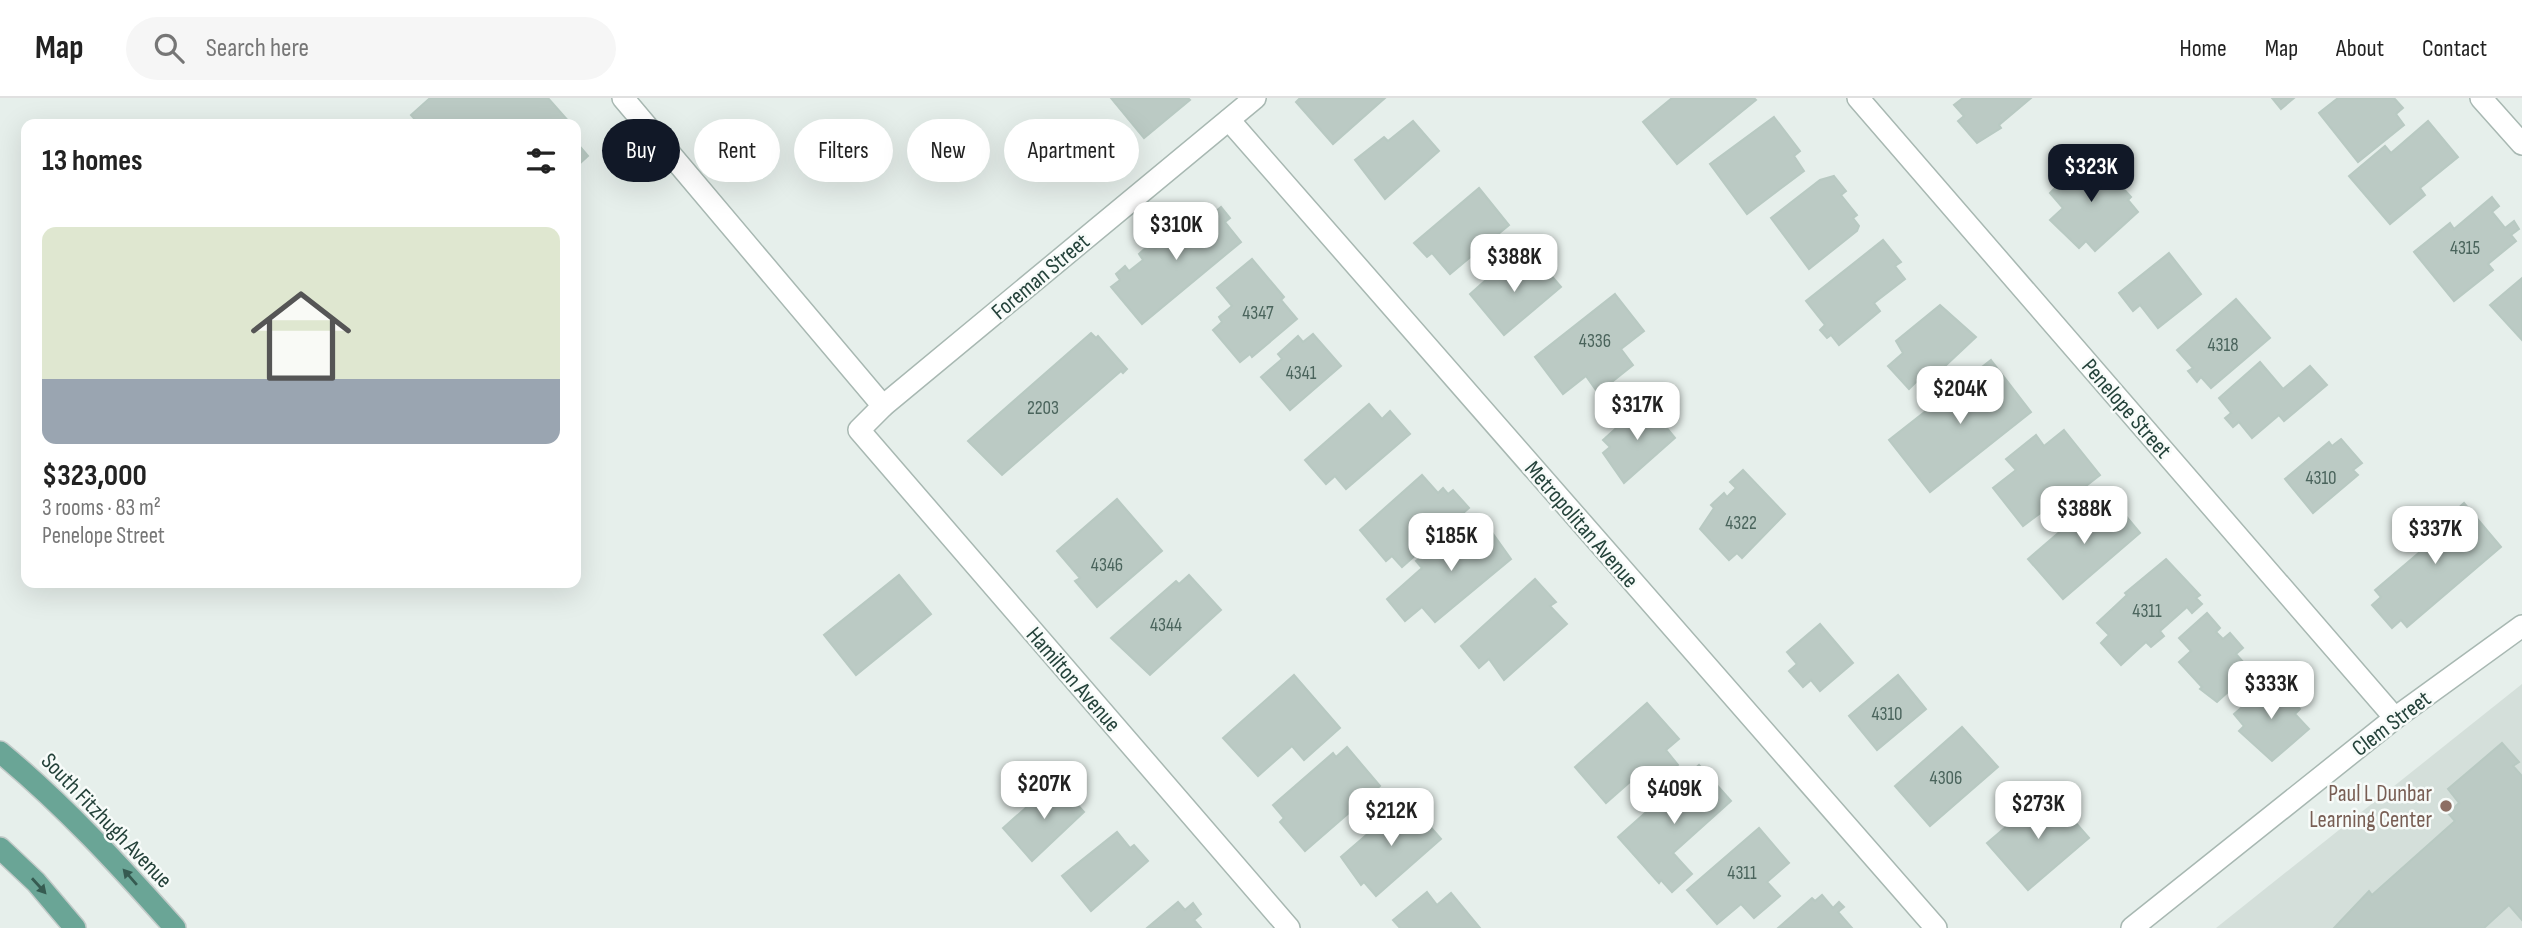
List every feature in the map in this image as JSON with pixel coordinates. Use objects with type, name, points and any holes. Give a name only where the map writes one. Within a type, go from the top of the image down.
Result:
[{"type":"main road","name":"South Fitzhugh Avenue","points":[[0,752],[39,784],[102,845],[175,928]]},
{"type":"main road","points":[[0,848],[36,882],[75,928]]},
{"type":"street","points":[[623,98],[883,406]]},
{"type":"street","name":"Foreman Street","points":[[859,430],[883,406],[1255,98]]},
{"type":"street","name":"Penelope Street","points":[[1858,98],[2395,718]]},
{"type":"street","points":[[2481,98],[2522,145]]},
{"type":"street","name":"Metropolitan Avenue","points":[[1229,120],[1936,928]]},
{"type":"street","name":"Hamilton Avenue","points":[[859,430],[1289,928]]},
{"type":"street","name":"Clem Street","points":[[2132,928],[2395,718],[2522,626]]},
{"type":"shaded area","name":"Paul L Dunbar Learning Center","points":[[2522,684],[2522,928],[2216,928]]},
{"type":"building","points":[[430,98],[548,98],[567,119],[415,119],[411,115]]},
{"type":"building","points":[[1111,98],[1190,100],[1144,138],[1139,132],[1139,119],[1128,119]]},
{"type":"building","points":[[1300,98],[1385,98],[1333,144],[1296,102]]},
{"type":"building","points":[[1672,98],[1756,100],[1677,164],[1643,122]]},
{"type":"building","points":[[1963,98],[2031,98],[1999,125],[2001,128],[1977,143],[1958,121],[1964,116],[1954,105]]},
{"type":"building","points":[[2272,98],[2294,98],[2281,109]]},
{"type":"building","points":[[2338,98],[2394,98],[2403,108],[2396,114],[2404,125],[2358,162],[2319,113]]},
{"type":"building","points":[[1774,117],[1800,151],[1794,156],[1804,171],[1747,214],[1710,164]]},
{"type":"building","points":[[1413,121],[1439,151],[1385,199],[1355,160],[1384,137],[1388,141]]},
{"type":"building","points":[[2428,121],[2458,157],[2420,188],[2425,195],[2390,224],[2349,176],[2385,146],[2391,153]]},
{"type":"building","points":[[581,148],[588,156],[581,162]]},
{"type":"building","points":[[2090,152],[2131,197],[2128,200],[2138,212],[2095,251],[2086,241],[2079,248],[2050,220],[2063,208],[2050,193]]},
{"type":"building","points":[[1834,176],[1846,191],[1841,195],[1857,215],[1853,218],[1859,226],[1857,231],[1809,269],[1771,218],[1820,180]]},
{"type":"building","points":[[1479,188],[1509,225],[1450,274],[1432,253],[1427,257],[1414,243]]},
{"type":"building","points":[[2492,197],[2499,206],[2492,212],[2505,228],[2514,221],[2519,229],[2511,235],[2516,241],[2488,264],[2493,270],[2454,301],[2414,252],[2450,223],[2454,229]]},
{"type":"building","points":[[1208,204],[1215,212],[1221,207],[1230,218],[1225,222],[1241,242],[1142,324],[1111,287],[1120,280],[1116,274],[1125,266],[1129,271],[1143,260],[1139,254],[1150,244],[1155,249],[1174,234],[1169,227],[1180,218],[1185,223]]},
{"type":"building","points":[[1883,240],[1901,262],[1895,266],[1905,279],[1874,303],[1880,311],[1839,345],[1831,335],[1827,338],[1820,330],[1825,325],[1806,301]]},
{"type":"building","points":[[2169,253],[2201,294],[2158,328],[2140,305],[2133,311],[2119,293]]},
{"type":"building","points":[[1252,259],[1284,297],[1281,300],[1297,319],[1252,357],[1250,354],[1240,362],[1213,330],[1222,322],[1219,317],[1232,306],[1217,288]]},
{"type":"building","points":[[1524,261],[1535,273],[1543,266],[1561,287],[1504,335],[1470,294],[1506,262],[1514,270]]},
{"type":"building","points":[[2522,278],[2522,340],[2490,305]]},
{"type":"building","points":[[1615,294],[1644,331],[1621,349],[1633,365],[1598,393],[1586,376],[1563,394],[1535,357]]},
{"type":"building","points":[[2236,299],[2270,338],[2211,388],[2201,377],[2197,382],[2188,371],[2193,368],[2177,350]]},
{"type":"building","points":[[1940,305],[1976,337],[1928,382],[1922,376],[1909,389],[1888,366],[1903,353],[1896,341]]},
{"type":"building","points":[[1091,333],[1096,338],[1098,336],[1127,369],[1123,373],[1121,371],[1002,475],[968,441]]},
{"type":"building","points":[[1313,334],[1341,366],[1290,410],[1261,377],[1282,359],[1278,354],[1298,336],[1303,342]]},
{"type":"building","points":[[1991,360],[2031,412],[1930,492],[1889,440]]},
{"type":"building","points":[[2260,362],[2283,389],[2310,366],[2327,385],[2284,421],[2279,415],[2252,438],[2239,422],[2233,427],[2225,418],[2231,413],[2219,398]]},
{"type":"building","points":[[1644,403],[1656,417],[1661,412],[1671,424],[1667,428],[1675,438],[1624,483],[1603,453],[1610,447],[1603,440]]},
{"type":"building","points":[[1369,404],[1382,419],[1390,411],[1410,434],[1346,489],[1335,476],[1326,484],[1305,460]]},
{"type":"building","points":[[2064,430],[2100,475],[2050,514],[2046,509],[2023,526],[1993,488],[2016,470],[2006,459],[2036,435],[2044,446]]},
{"type":"building","points":[[2341,439],[2362,463],[2353,470],[2358,475],[2313,513],[2285,479],[2329,442],[2332,446]]},
{"type":"building","points":[[1743,470],[1785,514],[1742,558],[1737,553],[1729,560],[1700,529],[1714,508],[1711,505],[1724,493],[1727,497],[1736,488],[1730,482]]},
{"type":"building","points":[[1422,475],[1438,493],[1443,488],[1448,494],[1453,490],[1469,508],[1402,567],[1392,556],[1386,561],[1360,530]]},
{"type":"building","points":[[2106,492],[2140,533],[2063,599],[2028,559]]},
{"type":"building","points":[[1117,499],[1162,551],[1097,607],[1075,581],[1080,578],[1057,551]]},
{"type":"building","points":[[2464,503],[2501,547],[2407,627],[2401,620],[2392,628],[2372,605],[2381,597],[2375,590],[2421,551],[2412,539],[2440,516],[2444,521]]},
{"type":"building","points":[[1481,517],[1511,559],[1435,622],[1422,607],[1405,621],[1387,599],[1422,568],[1416,561],[1426,554],[1431,559]]},
{"type":"building","points":[[2166,559],[2200,595],[2196,598],[2202,604],[2192,613],[2187,607],[2160,631],[2164,636],[2151,647],[2146,642],[2121,665],[2101,643],[2109,635],[2097,623],[2127,595],[2125,593]]},
{"type":"building","points":[[899,575],[931,614],[856,675],[824,635]]},
{"type":"building","points":[[1189,575],[1221,610],[1150,675],[1111,638],[1176,581],[1179,584]]},
{"type":"building","points":[[1535,579],[1556,602],[1550,606],[1567,624],[1504,680],[1489,659],[1479,668],[1461,646]]},
{"type":"building","points":[[2207,613],[2220,628],[2216,632],[2223,639],[2230,633],[2243,648],[2236,654],[2251,671],[2217,702],[2200,689],[2202,687],[2179,662],[2191,651],[2179,638]]},
{"type":"building","points":[[1820,624],[1853,663],[1820,691],[1811,680],[1803,687],[1789,671],[1797,664],[1787,652]]},
{"type":"building","points":[[1294,675],[1340,728],[1304,760],[1292,746],[1258,776],[1223,738]]},
{"type":"building","points":[[1898,675],[1926,709],[1877,750],[1849,716]]},
{"type":"building","points":[[2274,679],[2300,709],[2295,714],[2309,729],[2272,761],[2239,731],[2244,726],[2234,714]]},
{"type":"building","points":[[1647,703],[1679,739],[1666,750],[1678,765],[1644,795],[1631,781],[1606,803],[1575,767]]},
{"type":"building","points":[[1962,727],[1998,767],[1930,826],[1895,786]]},
{"type":"building","points":[[2502,743],[2519,762],[2513,766],[2522,776],[2522,920],[2509,905],[2484,928],[2334,928],[2369,891],[2372,895],[2455,821],[2448,813],[2459,803],[2448,789]]},
{"type":"building","points":[[1347,747],[1380,786],[1305,851],[1280,822],[1284,818],[1273,805],[1333,753],[1336,757]]},
{"type":"building","points":[[1699,765],[1731,801],[1673,853],[1692,874],[1672,892],[1661,880],[1659,883],[1618,837]]},
{"type":"building","points":[[1056,781],[1084,812],[1032,861],[1003,828]]},
{"type":"building","points":[[2048,791],[2089,838],[2028,890],[1987,843]]},
{"type":"building","points":[[1407,800],[1441,839],[1376,896],[1364,882],[1361,885],[1341,857]]},
{"type":"building","points":[[1759,828],[1789,863],[1767,882],[1780,896],[1754,918],[1741,904],[1717,924],[1687,890]]},
{"type":"building","points":[[1117,832],[1130,848],[1134,845],[1148,861],[1091,911],[1062,876]]},
{"type":"building","points":[[1427,892],[1437,905],[1451,893],[1480,928],[1400,928],[1393,920]]},
{"type":"building","points":[[1822,895],[1833,908],[1839,902],[1844,907],[1838,912],[1852,928],[1778,928],[1812,898],[1815,901]]},
{"type":"building","points":[[1178,902],[1185,910],[1193,903],[1201,914],[1194,920],[1201,928],[1147,928]]},
{"type":"place","name":"Paul L Dunbar Learning Center","points":[[2446,806]]}]
